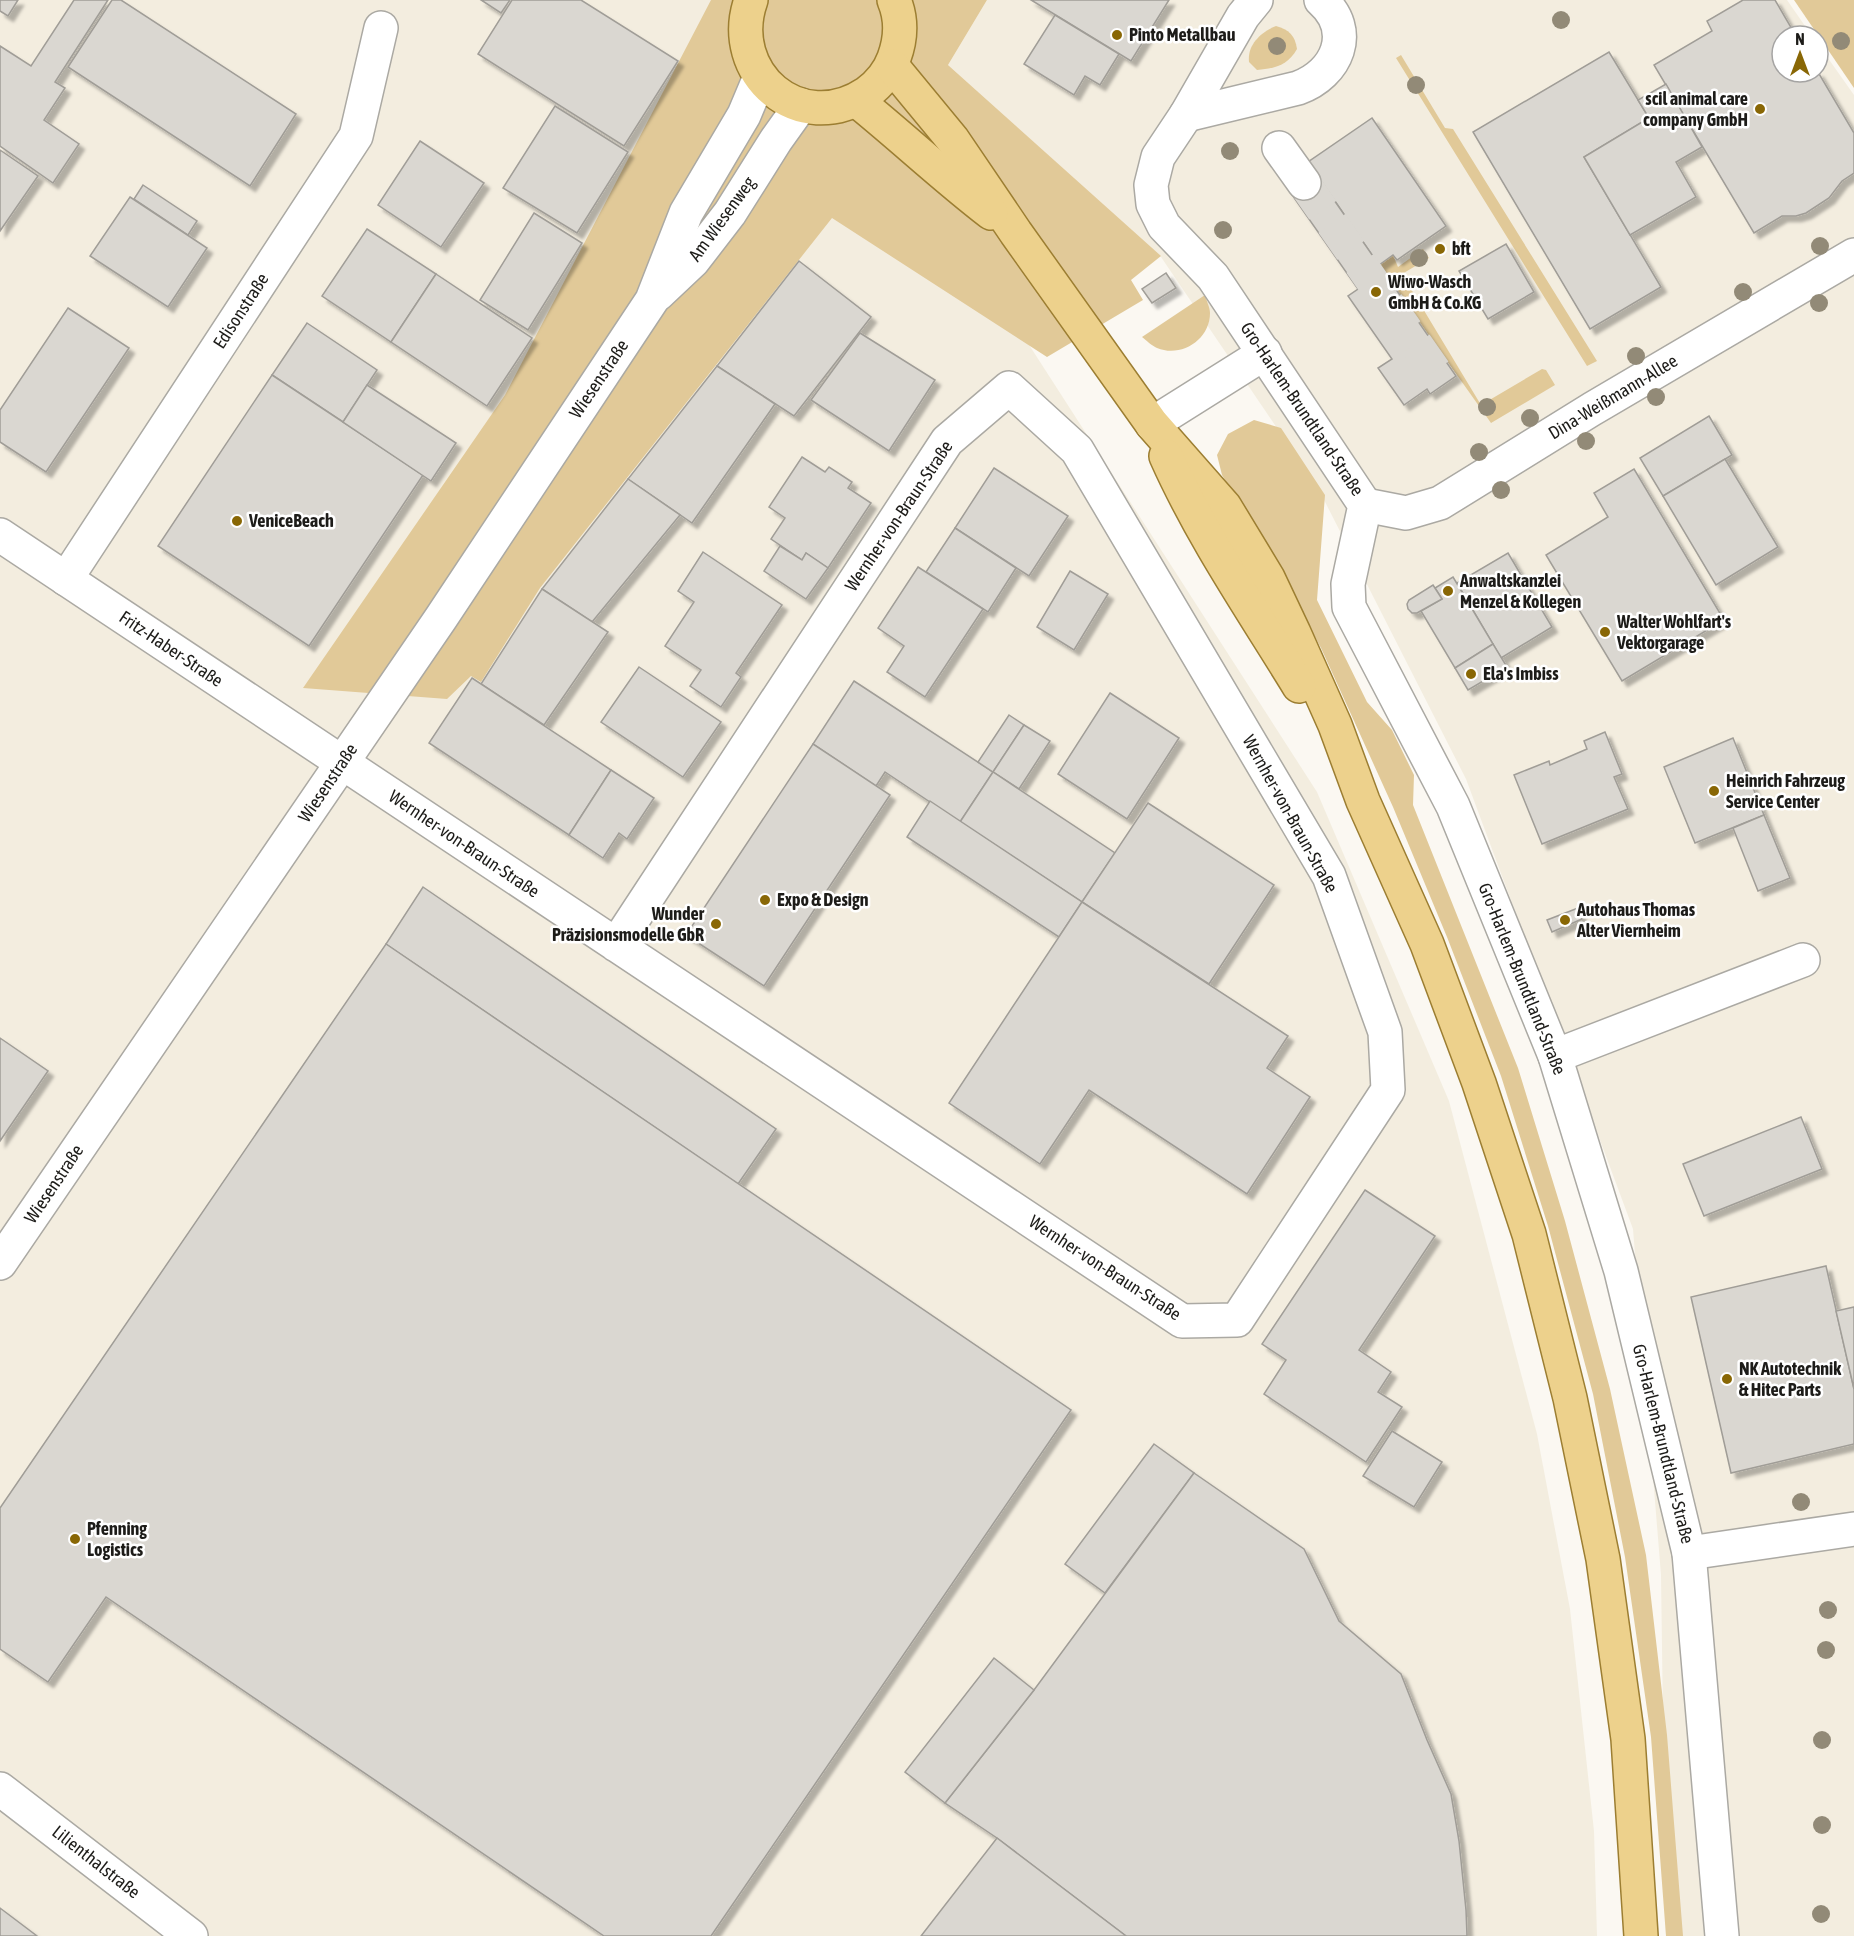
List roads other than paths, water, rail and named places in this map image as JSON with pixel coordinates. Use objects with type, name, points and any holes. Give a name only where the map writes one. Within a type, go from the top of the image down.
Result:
[{"type":"main road","points":[[751,0],[745,16],[744,38],[749,58],[760,77],[785,99],[801,105],[820,108],[838,106],[856,100],[876,86],[892,66],[899,45],[900,24],[894,0]]},
{"type":"main road","points":[[892,66],[952,140],[1152,424],[1226,507],[1268,578],[1335,725],[1363,801],[1426,945],[1479,1083],[1528,1234],[1570,1398],[1603,1559],[1628,1739],[1641,1936]]},
{"type":"main road","points":[[856,100],[905,139],[952,183],[1016,233]]},
{"type":"street","name":"Gro-Harlem-Brundtland-Straße","points":[[1257,0],[1244,16],[1186,115],[1158,157],[1151,184],[1153,204],[1164,226],[1213,277],[1365,505],[1348,584],[1349,607],[1453,806],[1555,1056],[1621,1271],[1689,1553],[1722,1936]]},
{"type":"street","points":[[1186,115],[1298,88],[1311,84],[1325,73],[1335,59],[1339,37],[1336,21],[1321,0]]},
{"type":"street","name":"Edisonstraße","points":[[66,579],[356,136],[381,28]]},
{"type":"street","name":"Am Wiesenweg","points":[[652,300],[686,213],[744,115],[760,77]]},
{"type":"street","name":"Am Wiesenweg","points":[[652,300],[693,261],[730,213],[801,105]]},
{"type":"street","points":[[1279,148],[1304,183]]},
{"type":"street","name":"Dina-Weißmann-Allee","points":[[1365,505],[1406,513],[1440,502],[1592,409],[1854,255]]},
{"type":"street","name":"Wiesenstraße","points":[[0,1263],[342,763],[652,300]]},
{"type":"street","points":[[1152,424],[1265,353]]},
{"type":"street","name":"Wernher-von-Braun-Straße","points":[[342,763],[1182,1321],[1237,1320],[1388,1090],[1385,1032],[1329,876],[1077,450],[1009,388],[947,441],[616,945]]},
{"type":"street","name":"Fritz-Haber-Straße","points":[[0,535],[342,763]]},
{"type":"street","points":[[1555,1056],[1803,960]]},
{"type":"street","points":[[1689,1553],[1854,1529]]},
{"type":"street","name":"Lilienthalstraße","points":[[0,1789],[191,1936]]},
{"type":"tunnel","points":[[1304,183],[1444,384]]},
{"type":"place","name":"Pinto Metallbau","points":[[1117,35]]},
{"type":"place","name":"scil animal care company GmbH","points":[[1760,109]]},
{"type":"place","name":"bft","points":[[1440,249]]},
{"type":"place","name":"Wiwo-Wasch GmbH & Co.KG","points":[[1376,292]]},
{"type":"place","name":"VeniceBeach","points":[[237,521]]},
{"type":"place","name":"Anwaltskanzlei Menzel & Kollegen","points":[[1448,591]]},
{"type":"place","name":"Walter Wohlfart's Vektorgarage","points":[[1605,632]]},
{"type":"place","name":"Ela's Imbiss","points":[[1471,674]]},
{"type":"place","name":"Heinrich Fahrzeug Service Center","points":[[1714,791]]},
{"type":"place","name":"Expo & Design","points":[[765,900]]},
{"type":"place","name":"Autohaus Thomas Alter Viernheim","points":[[1565,920]]},
{"type":"place","name":"Wunder Präzisionsmodelle GbR","points":[[716,924]]},
{"type":"place","name":"NK Autotechnik & Hitec Parts","points":[[1727,1379]]},
{"type":"place","name":"Pfenning Logistics","points":[[75,1539]]}]
